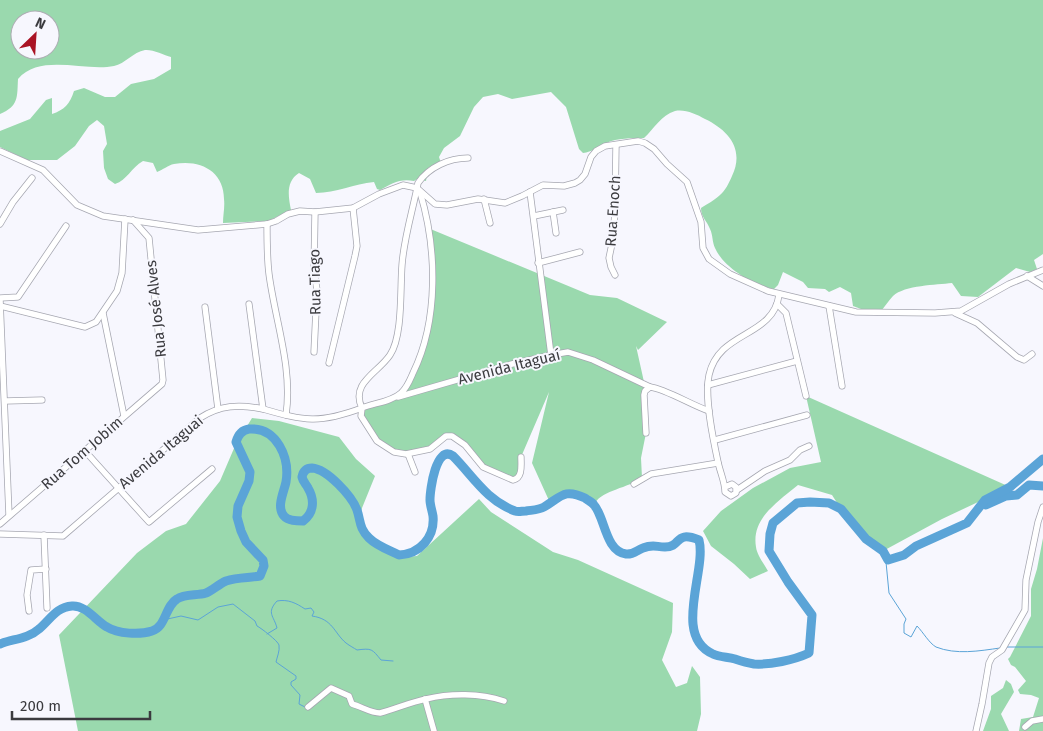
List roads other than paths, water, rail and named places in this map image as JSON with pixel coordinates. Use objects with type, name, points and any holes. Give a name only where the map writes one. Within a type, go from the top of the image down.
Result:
[{"type":"street","points":[[0,151],[43,170],[78,205],[103,216],[198,230],[267,224],[288,214],[300,211],[315,212],[354,208],[378,194],[396,187],[411,186],[435,204],[444,205],[484,199],[505,203],[542,185],[564,186],[575,183],[585,174],[591,157],[596,151],[606,146],[638,141],[645,142],[654,149],[687,182],[701,222],[704,248],[709,259],[745,282],[779,294],[856,312],[913,313],[961,311],[1009,284],[1043,270]]},
{"type":"street","name":"Rua Enoch","points":[[615,275],[609,258],[613,239],[615,211],[616,145]]},
{"type":"street","points":[[468,158],[456,158],[436,167],[424,174],[418,183],[402,266],[395,345],[388,358],[373,371],[359,392],[358,399],[362,408],[361,416],[377,441],[394,452],[408,454],[430,449],[446,436],[452,436],[465,445],[483,467],[513,480],[519,476],[521,457]]},
{"type":"street","points":[[0,224],[13,202],[32,178]]},
{"type":"street","points":[[394,398],[407,387],[420,359],[429,326],[433,274],[427,219],[418,190]]},
{"type":"street","points":[[530,192],[550,355]]},
{"type":"street","points":[[484,199],[490,223]]},
{"type":"street","points":[[329,363],[357,246],[354,208]]},
{"type":"street","points":[[534,216],[563,210]]},
{"type":"street","name":"Rua Tiago","points":[[314,352],[317,290],[314,271],[315,212]]},
{"type":"street","points":[[553,212],[556,233]]},
{"type":"street","points":[[0,306],[85,327],[96,322],[117,291],[122,273],[126,218]]},
{"type":"street","name":"Rua José Alves","points":[[133,219],[149,238],[163,380]]},
{"type":"street","points":[[267,224],[268,272],[287,381],[288,403],[286,415]]},
{"type":"street","points":[[9,516],[0,299],[18,297],[66,226]]},
{"type":"street","points":[[538,263],[580,252]]},
{"type":"street","points":[[1027,276],[1043,286]]},
{"type":"street","points":[[779,294],[774,312],[768,320],[731,341],[724,348],[712,367],[708,385],[709,411],[725,492],[728,495],[734,495],[737,490],[765,471],[790,460],[800,450],[809,446]]},
{"type":"street","points":[[249,304],[263,409],[301,419],[323,419],[362,408]]},
{"type":"street","points":[[777,304],[786,313],[806,396]]},
{"type":"street","points":[[829,306],[842,386]]},
{"type":"street","points":[[205,307],[218,409]]},
{"type":"street","points":[[948,312],[966,317],[977,323],[1017,357],[1024,360],[1032,354]]},
{"type":"street","points":[[102,314],[124,416]]},
{"type":"street","name":"Avenida Itaguaí","points":[[362,408],[550,355],[568,352],[592,360],[650,387],[709,411]]},
{"type":"street","points":[[708,385],[797,361]]},
{"type":"street","name":"Rua Tom Jobim","points":[[0,524],[160,387],[163,380]]},
{"type":"street","points":[[646,433],[644,396],[645,391],[650,387]]},
{"type":"street","points":[[5,401],[42,400]]},
{"type":"street","name":"Avenida Itaguai","points":[[0,534],[63,536],[200,418],[218,409],[230,406],[246,405],[263,409]]},
{"type":"street","points":[[715,440],[807,415]]},
{"type":"street","points":[[85,451],[149,522],[212,469]]},
{"type":"street","points":[[408,454],[415,472]]},
{"type":"street","points":[[634,484],[651,474],[718,463]]},
{"type":"street","points":[[725,487],[727,484],[732,484],[737,490]]},
{"type":"street","points":[[976,731],[989,663],[992,657],[1004,647],[1025,610],[1026,580],[1043,507]]},
{"type":"street","points":[[44,535],[47,608]]},
{"type":"street","points":[[29,611],[28,595],[31,570],[46,569]]},
{"type":"street","points":[[308,707],[331,688],[349,696],[352,704],[380,714],[440,696],[472,695],[504,701]]},
{"type":"street","points":[[425,699],[434,731]]},
{"type":"street","points":[[1025,727],[1032,721],[1043,719]]},
{"type":"waterway","points":[[0,644],[30,635],[57,611],[72,606],[82,608],[103,624],[117,631],[135,633],[152,631],[157,629],[170,606],[180,597],[206,593],[223,582],[230,580],[260,576],[264,566],[263,560],[246,542],[237,517],[238,506],[249,481],[250,472],[236,442],[241,433],[249,429],[267,433],[280,446],[286,463],[287,473],[281,499],[282,512],[286,518],[303,521],[307,518],[312,506],[312,497],[302,477],[304,472],[312,468],[332,478],[350,498],[357,510],[362,528],[369,538],[379,546],[399,555],[407,554],[420,548],[429,537],[433,524],[430,500],[431,487],[438,462],[442,456],[447,454],[453,456],[496,501],[515,511],[540,509],[567,494],[585,498],[598,510],[606,533],[619,552],[628,554],[649,546],[670,546],[686,537],[699,540],[699,568],[693,618],[695,633],[701,645],[713,654],[754,664],[767,664],[796,658],[809,653],[812,615],[788,582],[769,551],[773,523],[797,503],[829,503],[841,509],[866,539],[883,551],[888,560],[904,555],[916,546],[967,523],[985,500],[1010,487],[1043,459]]},
{"type":"waterway","points":[[986,505],[1006,496],[1017,495],[1029,485],[1043,486]]},
{"type":"waterway","points":[[888,560],[886,562],[889,593],[906,619],[904,633],[911,637],[917,626],[933,645],[951,651],[968,652],[1000,648]]},
{"type":"waterway","points":[[267,634],[277,628],[271,612],[274,605],[277,601],[288,601],[305,609],[311,608],[314,612],[312,616],[329,623],[346,643],[357,650],[371,650],[381,660],[393,661]]},
{"type":"waterway","points":[[163,620],[181,616],[198,620],[218,607],[233,604],[255,621],[257,626],[278,643],[279,649],[276,662],[296,676],[291,685],[300,695],[299,704],[307,708]]},
{"type":"waterway","points":[[1006,647],[1043,647]]}]
